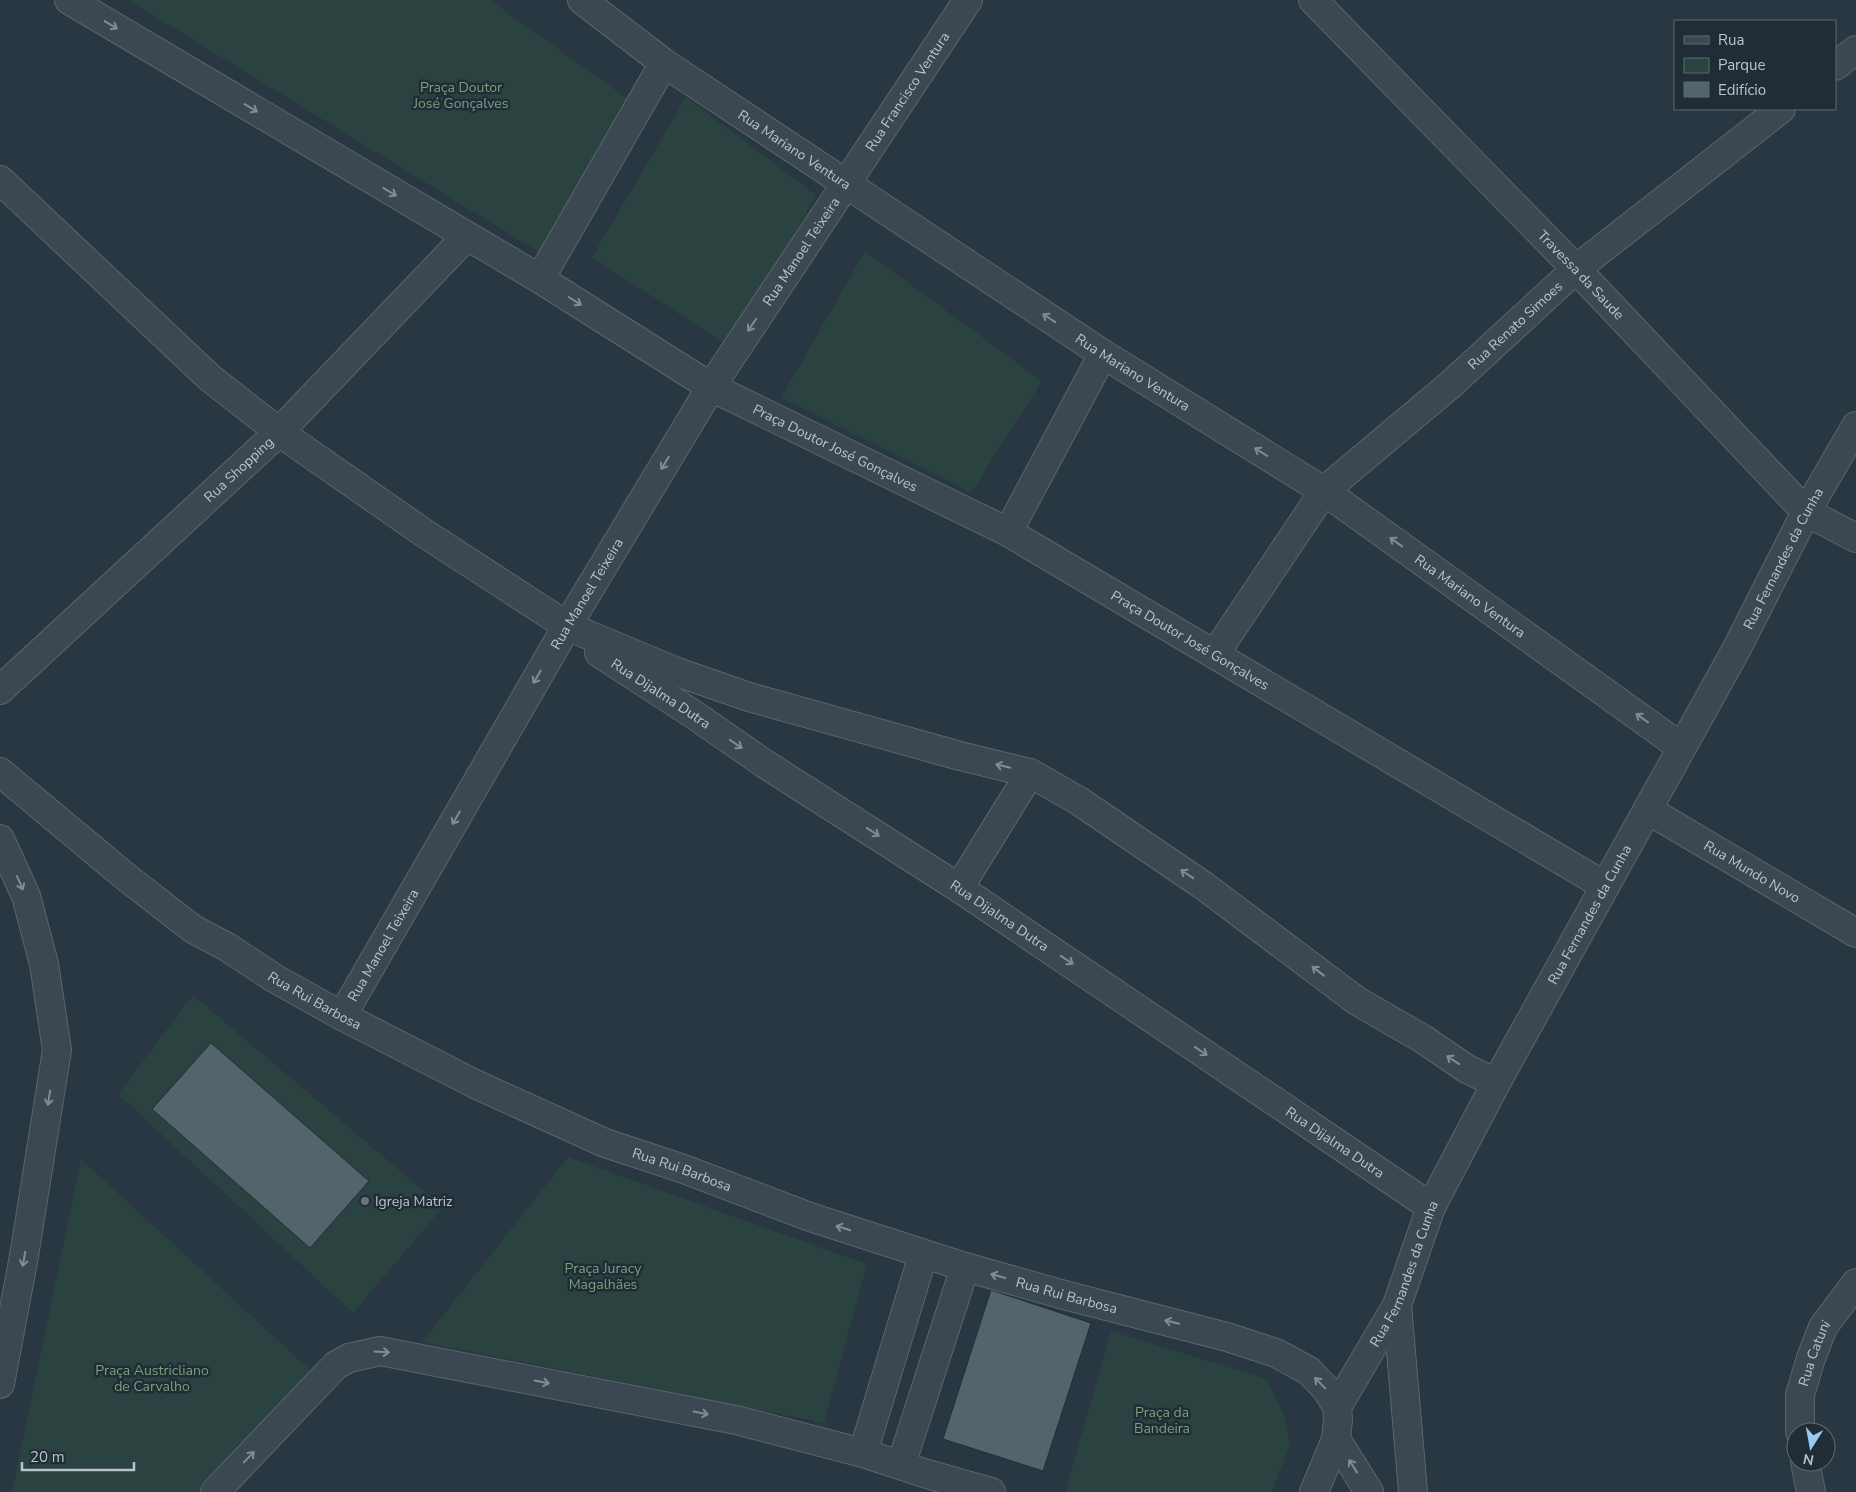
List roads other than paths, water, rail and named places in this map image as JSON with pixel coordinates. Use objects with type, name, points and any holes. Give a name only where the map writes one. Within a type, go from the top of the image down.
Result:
[{"type":"street","name":"Praça Doutor José Gonçalves","points":[[69,0],[466,237],[540,279],[711,387],[1008,532],[1604,886]]},
{"type":"street","name":"Rua Mariano Ventura","points":[[582,0],[664,63],[1103,354],[1324,491],[1681,747]]},
{"type":"street","name":"Rua Francisco Ventura","points":[[847,183],[968,0]]},
{"type":"street","name":"Travessa da Saude","points":[[1313,0],[1576,269],[1806,512],[1856,538]]},
{"type":"street","points":[[1836,65],[1856,50]]},
{"type":"street","points":[[540,279],[664,63]]},
{"type":"street","name":"Rua Renato Simoes","points":[[1215,654],[1324,491],[1450,385],[1576,269],[1779,110]]},
{"type":"street","points":[[0,180],[210,378],[279,432],[424,533],[567,626],[677,672],[749,697],[960,756],[1030,772],[1079,800],[1204,886],[1357,1001],[1423,1040],[1467,1069],[1496,1083]]},
{"type":"street","name":"Rua Manoel Teixeira","points":[[342,1016],[567,626],[711,387],[847,183]]},
{"type":"street","name":"Rua Shopping","points":[[0,690],[279,432],[466,237]]},
{"type":"street","points":[[1008,532],[1103,354]]},
{"type":"street","name":"Rua Fernandes da Cunha","points":[[1337,1407],[1397,1305],[1432,1208],[1496,1083],[1736,650],[1806,512],[1856,426]]},
{"type":"street","name":"Rua Dijalma Dutra","points":[[567,626],[599,653],[765,764],[959,888],[1432,1208]]},
{"type":"street","name":"Rua Rui Barbosa","points":[[0,772],[126,877],[193,929],[227,947],[274,978],[342,1016],[475,1084],[606,1143],[681,1168],[810,1217],[923,1255],[1068,1296],[1227,1336],[1276,1353],[1308,1371],[1327,1390],[1337,1407]]},
{"type":"street","points":[[959,888],[1030,772]]},
{"type":"street","name":"Rua Mundo Novo","points":[[1648,810],[1856,933]]},
{"type":"street","points":[[0,839],[26,896],[44,964],[57,1050],[24,1256],[0,1384]]},
{"type":"street","points":[[863,1453],[923,1255]]},
{"type":"street","points":[[901,1465],[965,1267]]},
{"type":"street","name":"Rua Catuni","points":[[1800,1422],[1800,1395],[1823,1327],[1856,1283]]},
{"type":"street","points":[[1397,1305],[1413,1492]]},
{"type":"street","points":[[215,1492],[336,1365],[349,1358],[380,1350],[736,1420],[863,1453],[901,1465],[929,1483],[991,1492]]},
{"type":"street","points":[[1314,1492],[1336,1439],[1337,1407]]},
{"type":"street","points":[[1336,1439],[1369,1492]]},
{"type":"street","points":[[1807,1472],[1811,1492]]},
{"type":"place","name":"Igreja Matriz","points":[[365,1201]]},
{"type":"park label","name":"Praça Juracy Magalhães","points":[[603,1276]]},
{"type":"park label","name":"Praça Austricliano de Carvalho","points":[[152,1378]]},
{"type":"park label","name":"Praça da Bandeira","points":[[1162,1420]]}]
